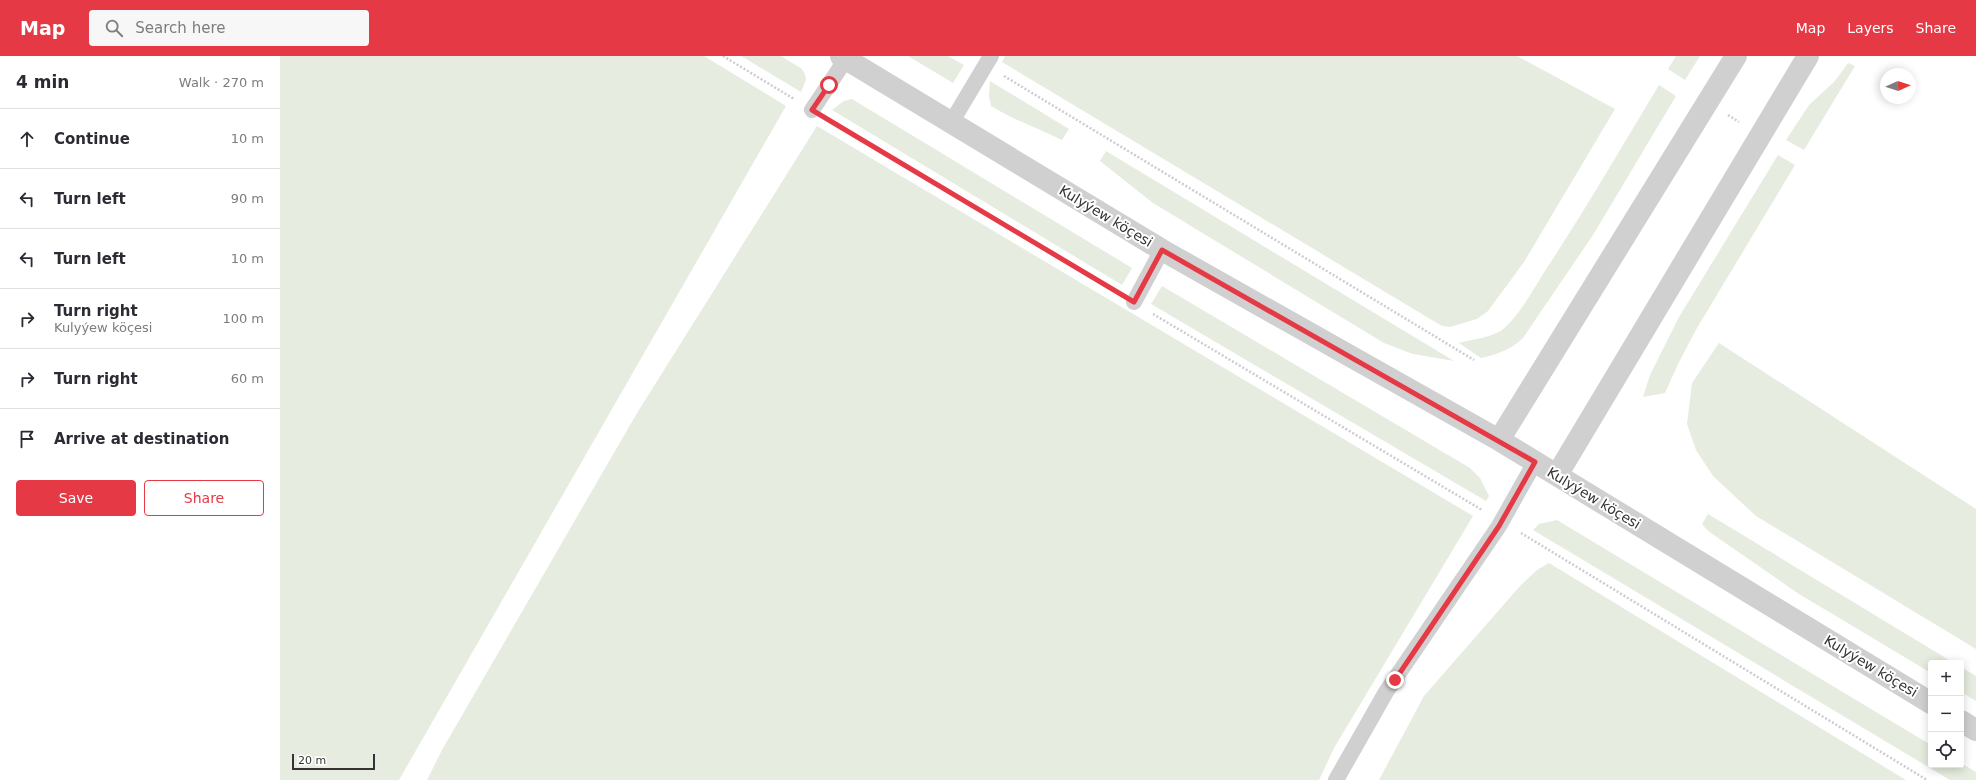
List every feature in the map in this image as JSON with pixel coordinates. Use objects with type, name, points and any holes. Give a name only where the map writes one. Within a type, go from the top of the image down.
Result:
[{"type":"street","points":[[1499,440],[1736,56]]},
{"type":"street","points":[[1557,475],[1808,56]]},
{"type":"street","name":"Kulyýew köçesi","points":[[843,58],[1162,250],[1499,440],[1928,701]]},
{"type":"street","points":[[1964,723],[1976,730]]},
{"type":"lane","points":[[951,123],[991,56]]},
{"type":"lane","points":[[812,110],[843,58]]},
{"type":"lane","points":[[1134,302],[1162,250]]},
{"type":"lane","points":[[1336,780],[1386,692],[1499,526],[1535,462]]},
{"type":"path","points":[[723,56],[1479,508]]},
{"type":"path","points":[[1003,76],[1474,360]]},
{"type":"path","points":[[1726,114],[1740,122]]},
{"type":"path","points":[[1529,538],[1927,780]]},
{"type":"shaded area","points":[[280,56],[704,56],[786,106],[399,780],[280,780]]},
{"type":"shaded area","points":[[741,56],[781,56],[802,69],[805,74],[806,80],[801,92]]},
{"type":"shaded area","points":[[908,56],[948,56],[964,65],[953,83]]},
{"type":"shaded area","points":[[1005,56],[1517,56],[1615,109],[1524,262],[1488,311],[1477,319],[1450,327],[1442,326],[1002,62]]},
{"type":"shaded area","points":[[1676,56],[1700,56],[1685,80],[1668,69]]},
{"type":"shaded area","points":[[1848,63],[1855,66],[1804,150],[1786,140],[1809,105],[1834,82]]},
{"type":"shaded area","points":[[990,81],[1069,129],[1062,140],[1017,120],[991,106],[989,96]]},
{"type":"shaded area","points":[[1659,85],[1676,96],[1593,235],[1523,338],[1504,351],[1481,358],[1459,343],[1498,333],[1514,318],[1530,296],[1588,204]]},
{"type":"shaded area","points":[[852,99],[1132,268],[1122,285],[832,110],[844,101]]},
{"type":"shaded area","points":[[817,126],[1473,516],[1334,748],[1319,780],[427,780],[442,750],[637,413]]},
{"type":"shaded area","points":[[1106,151],[1454,361],[1413,354],[1384,343],[1153,203],[1100,161]]},
{"type":"shaded area","points":[[1778,155],[1795,165],[1697,328],[1665,393],[1643,397],[1650,375],[1679,317]]},
{"type":"shaded area","points":[[1162,286],[1470,468],[1480,478],[1489,496],[1486,501],[1151,304]]},
{"type":"shaded area","points":[[1719,343],[1976,509],[1976,649],[1756,516],[1713,476],[1696,450],[1687,424],[1692,383]]},
{"type":"shaded area","points":[[1708,514],[1949,660],[1928,660],[1928,671],[1799,594],[1708,531],[1702,524]]},
{"type":"shaded area","points":[[1557,520],[1928,743],[1928,767],[1533,530],[1539,524]]},
{"type":"shaded area","points":[[1549,563],[1906,780],[1379,780],[1424,696],[1520,586],[1537,570]]},
{"type":"shaded area","points":[[1964,669],[1976,676],[1976,701],[1964,694]]},
{"type":"shaded area","points":[[1964,765],[1976,772],[1976,780],[1950,780],[1930,768],[1964,768]]},
{"type":"route","points":[[829,85],[812,110],[1134,302],[1162,250],[1499,440],[1535,462],[1499,526],[1395,680]]}]
